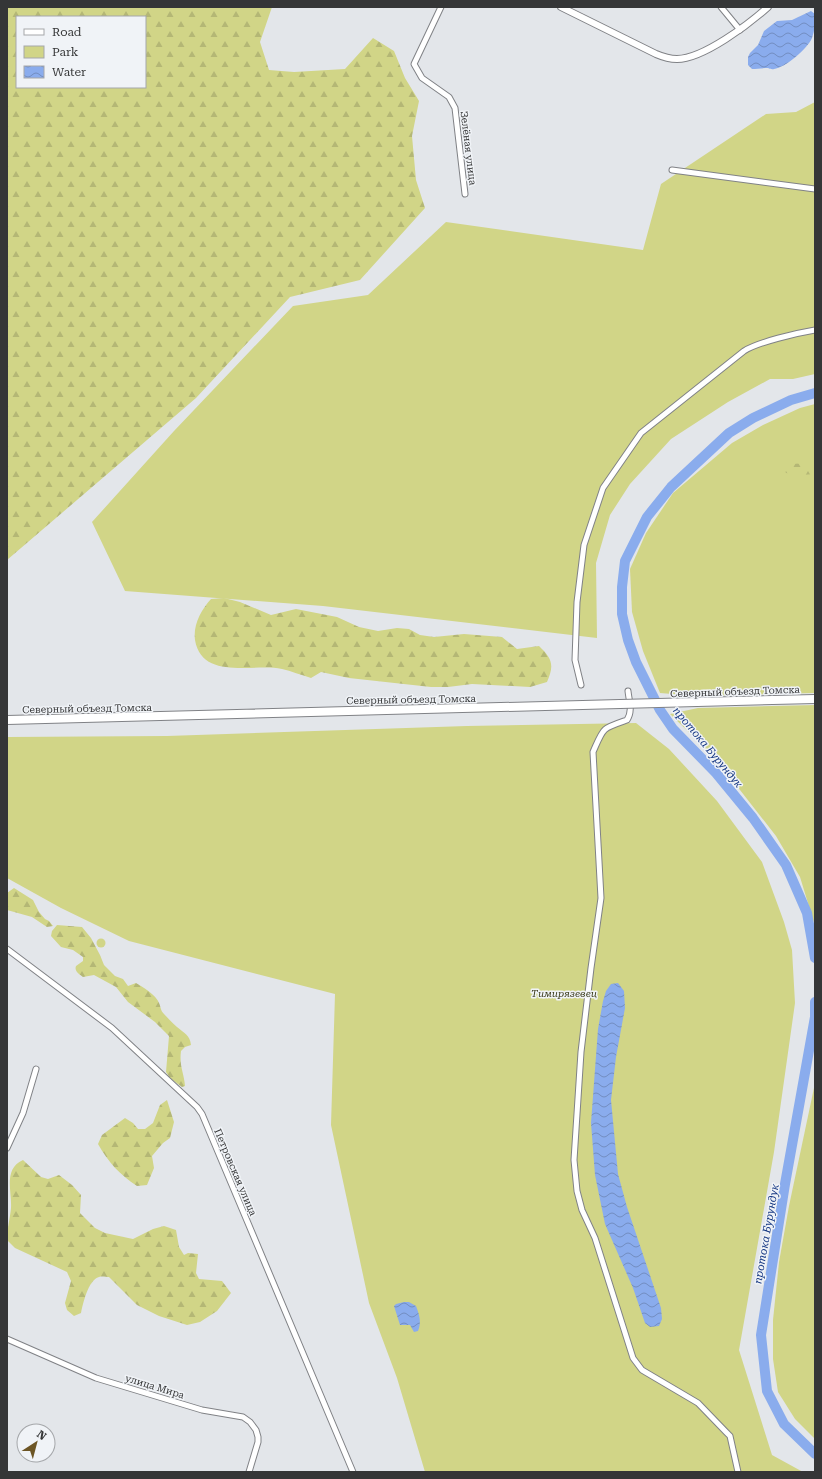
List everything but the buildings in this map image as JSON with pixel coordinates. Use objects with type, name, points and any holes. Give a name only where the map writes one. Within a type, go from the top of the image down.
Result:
[{"type":"main road","name":"Северный объезд Томска","points":[[7,720],[815,699]]},
{"type":"street","name":"Зелёная улица","points":[[442,7],[414,64],[422,78],[449,97],[455,108],[466,194]]},
{"type":"street","points":[[561,7],[656,54],[667,58],[679,59],[714,46],[740,30],[768,7]]},
{"type":"street","points":[[721,7],[740,30]]},
{"type":"street","points":[[672,170],[787,187],[815,189]]},
{"type":"street","points":[[581,685],[575,660],[576,602],[584,545],[603,488],[641,433],[744,351],[758,345],[798,333],[815,330]]},
{"type":"street","points":[[628,691],[631,713],[628,720],[605,728],[602,731],[593,752],[601,898],[581,1052],[574,1160],[577,1191],[582,1210],[595,1238],[633,1358],[642,1370],[698,1403],[730,1436],[738,1472]]},
{"type":"street","name":"Петровская улица","points":[[7,949],[112,1028],[197,1107],[202,1114],[353,1472]]},
{"type":"street","points":[[7,1148],[23,1113],[36,1069]]},
{"type":"street","name":"улица Мира","points":[[7,1339],[96,1378],[202,1410],[243,1417],[250,1422],[256,1430],[258,1437],[258,1442],[249,1472]]},
{"type":"green space","points":[[7,7],[272,7],[260,42],[269,70],[294,72],[345,69],[373,38],[394,51],[405,78],[419,101],[412,136],[416,180],[425,208],[360,280],[290,297],[196,398],[7,560]]},
{"type":"green space","points":[[815,102],[815,374],[793,379],[770,379],[728,402],[671,439],[630,484],[610,515],[596,563],[597,638],[323,606],[125,591],[92,522],[174,431],[293,306],[368,295],[446,222],[643,250],[661,184],[766,114],[796,112]]},
{"type":"green space","points":[[815,404],[815,693],[697,696],[660,693],[643,651],[632,612],[630,569],[646,533],[673,493],[732,443],[763,425],[800,408]]},
{"type":"green space","points":[[815,463],[815,474],[800,475],[786,473],[784,469],[788,464]]},
{"type":"green space","points":[[224,598],[240,602],[271,615],[296,609],[337,617],[359,627],[378,631],[397,628],[409,629],[420,635],[434,637],[464,634],[502,637],[517,649],[539,646],[550,659],[551,671],[547,682],[530,687],[472,684],[448,687],[431,687],[349,678],[321,672],[311,678],[282,669],[231,668],[218,666],[208,661],[200,653],[195,640],[195,629],[198,618],[207,603],[211,599]]},
{"type":"green space","points":[[815,705],[815,926],[800,877],[776,836],[702,745],[670,714],[698,708]]},
{"type":"green space","name":"Тимирязевец","points":[[636,723],[669,749],[717,801],[762,862],[784,922],[792,950],[795,1003],[774,1152],[739,1350],[772,1455],[803,1472],[425,1472],[397,1378],[369,1303],[331,1125],[335,994],[129,941],[61,908],[7,878],[7,737],[167,736],[467,726]]},
{"type":"green space","points":[[14,888],[33,900],[39,912],[53,926],[47,927],[32,917],[7,910],[7,893]]},
{"type":"green space","points":[[57,925],[82,927],[91,938],[104,965],[115,976],[123,979],[128,986],[136,983],[152,994],[160,1004],[163,1013],[173,1024],[188,1036],[191,1045],[185,1047],[181,1051],[181,1065],[185,1086],[182,1087],[170,1078],[166,1072],[169,1036],[155,1022],[128,1002],[116,987],[94,975],[83,977],[78,974],[76,971],[76,966],[83,961],[83,957],[73,950],[61,947],[51,936],[52,931]]},
{"type":"green space","points":[[99,939],[103,939],[105,943],[103,947],[99,947],[97,945],[97,941]]},
{"type":"green space","points":[[815,1083],[815,1439],[795,1419],[778,1392],[773,1359],[773,1320],[779,1262],[789,1206]]},
{"type":"green space","points":[[167,1100],[174,1122],[170,1138],[163,1143],[152,1156],[154,1168],[147,1185],[137,1186],[115,1168],[98,1144],[102,1135],[125,1118],[133,1123],[138,1129],[145,1129],[153,1123],[160,1105]]},
{"type":"green space","points":[[23,1160],[41,1177],[48,1179],[59,1175],[72,1185],[81,1195],[80,1213],[95,1228],[105,1233],[133,1239],[153,1229],[164,1226],[176,1230],[179,1247],[184,1255],[188,1253],[198,1254],[196,1273],[199,1279],[222,1281],[231,1293],[217,1311],[200,1322],[187,1325],[159,1316],[137,1305],[109,1277],[100,1277],[95,1279],[89,1287],[81,1313],[74,1316],[67,1310],[65,1303],[71,1281],[67,1272],[15,1248],[7,1240],[11,1208],[11,1175],[17,1164]]},
{"type":"water","points":[[811,11],[815,14],[812,38],[806,47],[796,57],[779,68],[773,69],[752,69],[748,65],[748,57],[758,45],[764,31],[777,21],[792,20]]},
{"type":"water","points":[[618,983],[624,991],[625,1008],[616,1057],[611,1100],[618,1174],[627,1207],[661,1308],[662,1319],[659,1326],[650,1327],[645,1323],[633,1288],[605,1224],[595,1175],[591,1123],[598,1029],[606,991],[611,984]]},
{"type":"water","points":[[404,1302],[409,1302],[416,1306],[420,1321],[418,1331],[414,1332],[410,1325],[400,1325],[394,1306]]},
{"type":"waterway","name":"протока Бурундук","points":[[815,393],[791,400],[753,418],[729,433],[671,487],[647,517],[625,561],[622,587],[622,614],[628,640],[636,662],[660,710],[673,729],[716,773],[753,818],[786,865],[807,913],[815,958]]},
{"type":"waterway","name":"протока Бурундук","points":[[815,1002],[815,1017],[785,1184],[761,1335],[767,1391],[784,1424],[815,1454]]}]
